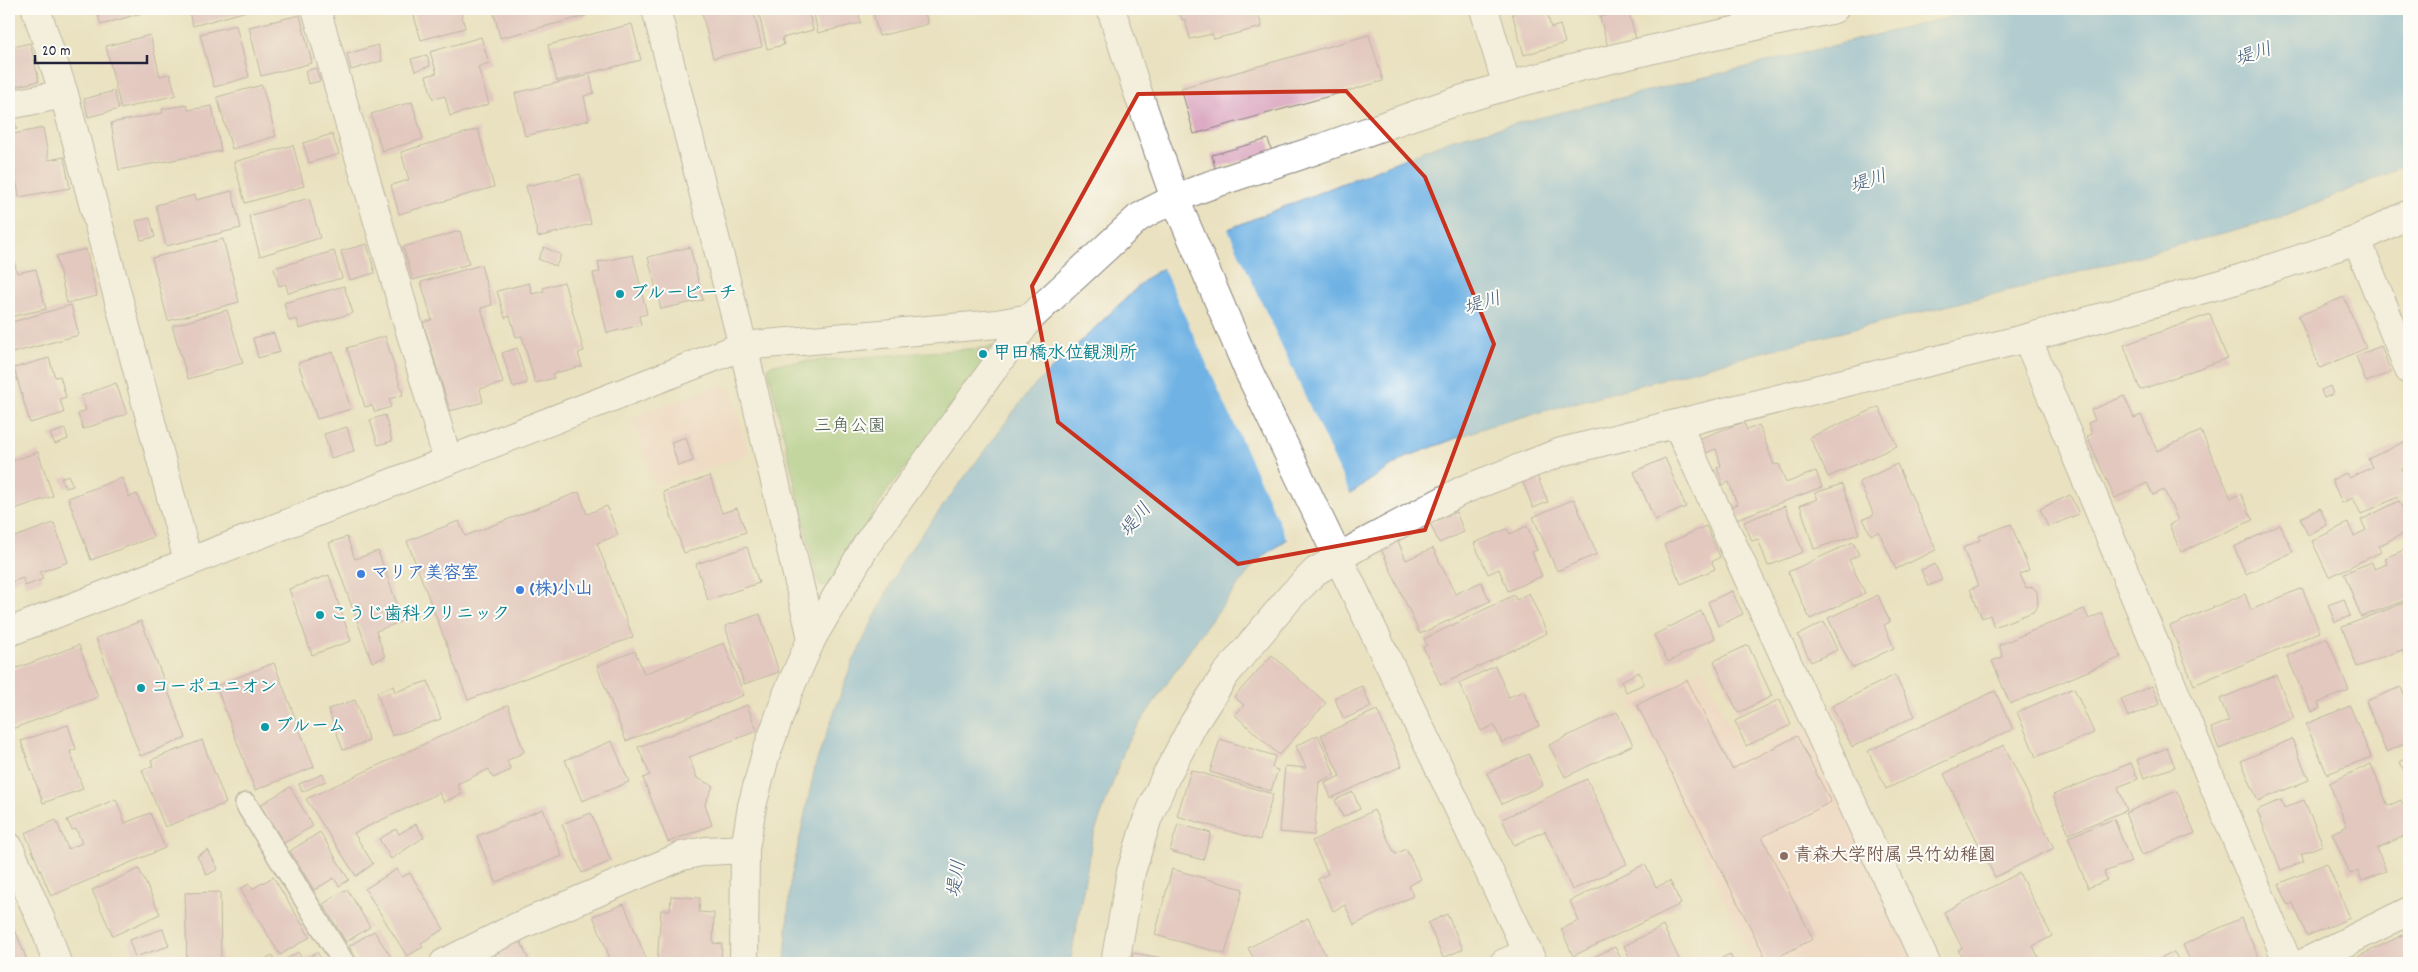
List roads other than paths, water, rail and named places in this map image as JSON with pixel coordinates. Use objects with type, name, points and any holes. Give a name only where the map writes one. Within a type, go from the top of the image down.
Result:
[{"type":"street","points":[[36,9],[64,94],[188,561]]},
{"type":"street","points":[[316,9],[448,461]]},
{"type":"street","points":[[656,9],[743,346],[812,638]]},
{"type":"street","points":[[1111,9],[1180,210],[1249,372],[1336,551],[1522,960]]},
{"type":"street","points":[[1484,9],[1507,86]]},
{"type":"street","points":[[744,963],[745,849],[752,806],[765,757],[788,692],[812,638],[867,544],[1030,318],[1138,218],[1157,207],[1180,210],[1420,114],[1507,86],[1680,43],[1834,9]]},
{"type":"street","points":[[9,104],[64,94]]},
{"type":"street","points":[[1114,963],[1131,872],[1147,820],[1164,780],[1194,723],[1225,675],[1290,596],[1336,551],[1463,490],[1517,468],[1580,447],[2027,338],[2236,280],[2357,240],[2409,214]]},
{"type":"street","points":[[2357,240],[2409,370]]},
{"type":"street","points":[[9,632],[743,346],[997,324],[1030,318]]},
{"type":"street","points":[[2027,338],[2288,963]]},
{"type":"street","points":[[1677,424],[1926,963]]},
{"type":"street","points":[[9,847],[48,936],[57,963]]},
{"type":"street","points":[[444,963],[521,925],[682,856],[706,851],[745,849]]},
{"type":"street","points":[[2304,963],[2409,911]]},
{"type":"lane","points":[[246,804],[344,963]]},
{"type":"water","name":"堤川","points":[[1982,9],[2409,9],[2409,162],[2386,174],[2286,216],[2038,283],[1758,353],[1489,426],[1406,457],[1358,488],[1257,561],[1202,632],[1128,740],[1092,840],[1070,963],[785,963],[790,883],[816,763],[852,663],[904,558],[1030,390],[1147,278],[1226,230],[1453,139]]},
{"type":"place","name":"ブルービーチ","points":[[620,294]]},
{"type":"place","name":"甲田橋水位観測所","points":[[983,354]]},
{"type":"place","name":"マリア美容室","points":[[361,574]]},
{"type":"place","name":"(株)小山","points":[[520,590]]},
{"type":"place","name":"こうじ歯科クリニック","points":[[320,615]]},
{"type":"place","name":"コーポユニオン","points":[[141,688]]},
{"type":"place","name":"ブルーム","points":[[265,727]]},
{"type":"place","name":"青森大学附属 呉竹幼稚園","points":[[1784,856]]},
{"type":"park label","name":"三角公園","points":[[850,427]]}]
